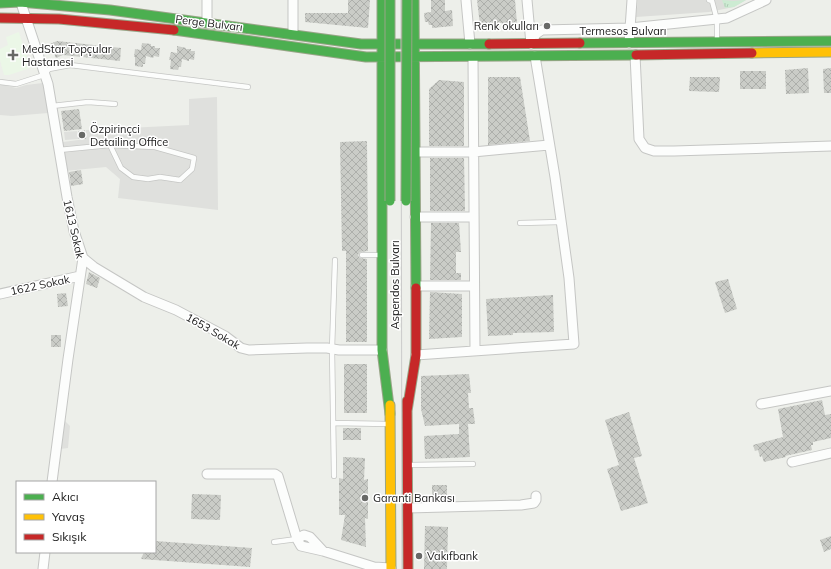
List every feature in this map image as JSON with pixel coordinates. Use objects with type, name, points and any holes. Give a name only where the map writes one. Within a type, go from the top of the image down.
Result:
[{"type":"main road","points":[[382,0],[382,350],[390,414]]},
{"type":"main road","name":"Aspendos Bulvarı","points":[[390,0],[391,568]]},
{"type":"main road","name":"Aspendos Bulvarı","points":[[406,249],[407,0]]},
{"type":"main road","points":[[407,411],[416,355],[414,0]]},
{"type":"main road","name":"Perge Bulvarı","points":[[0,3],[20,1],[110,10],[361,44],[414,44]]},
{"type":"main road","name":"Perge Bulvarı","points":[[0,18],[28,22],[59,19],[101,23],[191,32],[366,57],[415,58]]},
{"type":"main road","points":[[382,23],[384,30],[392,35],[410,33],[414,26]]},
{"type":"main road","name":"Termesos Bulvarı","points":[[414,44],[831,41]]},
{"type":"main road","points":[[415,58],[831,52]]},
{"type":"main road","points":[[382,78],[385,70],[394,66],[402,65],[411,68],[415,76]]},
{"type":"main road","name":"Aspendos Bulvarı","points":[[407,304],[408,569]]},
{"type":"street","points":[[110,10],[112,0]]},
{"type":"street","points":[[207,22],[208,0]]},
{"type":"street","points":[[293,0],[293,34]]},
{"type":"street","points":[[466,0],[470,44]]},
{"type":"street","points":[[527,0],[531,44]]},
{"type":"street","points":[[629,43],[632,0]]},
{"type":"street","points":[[531,44],[536,34],[542,30],[630,28],[717,20],[726,18],[766,0]]},
{"type":"street","name":"1613 Sokak","points":[[20,1],[48,84],[74,231],[83,258],[52,481]]},
{"type":"street","points":[[635,55],[639,139],[645,148],[654,151],[674,151],[831,146]]},
{"type":"street","points":[[416,355],[574,344],[569,278],[535,56]]},
{"type":"street","points":[[473,57],[475,351]]},
{"type":"street","points":[[415,152],[473,152],[549,145]]},
{"type":"street","points":[[416,217],[473,217]]},
{"type":"street","name":"1653 Sokak","points":[[83,258],[94,267],[144,297],[176,310],[225,336],[241,348],[249,350],[307,348],[382,350]]},
{"type":"street","name":"1622 Sokak","points":[[0,294],[80,276]]},
{"type":"street","points":[[416,286],[474,286]]},
{"type":"street","points":[[761,404],[831,391]]},
{"type":"street","points":[[792,462],[831,453]]},
{"type":"street","points":[[207,474],[275,474],[278,476],[297,539],[304,535],[310,537],[323,551],[374,568],[391,568]]},
{"type":"street","points":[[408,508],[521,505],[534,503],[536,496]]},
{"type":"street","points":[[43,569],[45,553]]},
{"type":"lane","points":[[709,0],[712,1],[717,20],[717,42]]},
{"type":"lane","points":[[0,82],[16,84],[44,75],[49,69],[70,65],[248,87]]},
{"type":"lane","points":[[52,106],[88,102],[115,104]]},
{"type":"lane","points":[[59,150],[110,145],[155,147],[194,158],[192,169],[180,180],[160,177],[148,180],[133,177],[121,168],[110,145]]},
{"type":"lane","points":[[520,223],[561,222]]},
{"type":"lane","points":[[362,255],[382,254]]},
{"type":"lane","points":[[334,476],[332,349],[335,260]]},
{"type":"lane","points":[[333,423],[390,424]]},
{"type":"lane","points":[[408,465],[473,464]]},
{"type":"lane","points":[[274,542],[297,539]]},
{"type":"shaded area","points":[[638,0],[746,0],[734,7],[709,12],[636,17]]},
{"type":"shaded area","name":"MedStar Topçular Hastanesi","points":[[19,32],[30,68],[9,75],[4,75],[0,60],[0,49],[8,45],[6,37]]},
{"type":"shaded area","points":[[43,83],[48,113],[12,116],[0,115],[0,84],[16,88]]},
{"type":"shaded area","points":[[217,97],[218,210],[118,198],[120,179],[106,167],[65,171],[63,142],[86,139],[86,130],[189,125],[189,99]]},
{"type":"shaded area","points":[[77,131],[78,139],[65,140],[64,132]]},
{"type":"shaded area","points":[[64,420],[70,426],[68,448],[60,449]]},
{"type":"green space","points":[[722,0],[746,0],[734,7],[725,8]]},
{"type":"building","points":[[348,0],[370,0],[368,28],[305,22],[305,13],[348,13]]},
{"type":"building","points":[[431,0],[445,0],[445,11],[452,10],[453,26],[432,28],[432,25],[425,22],[424,13],[431,12]]},
{"type":"building","points":[[477,0],[515,0],[517,23],[480,25]]},
{"type":"building","points":[[57,41],[121,48],[120,61],[63,55],[56,58],[50,44]]},
{"type":"building","points":[[142,43],[151,44],[151,46],[155,46],[155,48],[160,48],[159,57],[154,56],[153,58],[146,56],[143,67],[135,66],[135,49],[141,50]]},
{"type":"building","points":[[177,46],[195,51],[194,60],[189,59],[189,61],[182,59],[181,67],[179,67],[178,70],[170,69],[171,60],[169,60],[171,52],[177,53]]},
{"type":"building","points":[[808,68],[809,93],[786,94],[785,70]]},
{"type":"building","points":[[831,68],[831,93],[824,93],[823,69]]},
{"type":"building","points":[[740,71],[766,71],[766,89],[740,89]]},
{"type":"building","points":[[488,77],[520,77],[530,141],[488,145]]},
{"type":"building","points":[[690,77],[720,77],[719,92],[689,91]]},
{"type":"building","points":[[439,80],[464,82],[464,146],[429,146],[429,89]]},
{"type":"building","points":[[79,109],[82,129],[64,131],[61,111]]},
{"type":"building","name":"Özpirinçci Detailing Office","points":[[85,130],[86,139],[78,139],[78,131]]},
{"type":"building","points":[[367,141],[368,251],[360,252],[358,255],[360,258],[367,259],[367,342],[346,342],[346,251],[342,251],[340,142]]},
{"type":"building","points":[[430,158],[464,158],[465,211],[430,211]]},
{"type":"building","points":[[81,170],[83,184],[71,186],[69,172]]},
{"type":"building","points":[[431,223],[459,223],[461,252],[456,252],[456,273],[461,273],[461,280],[430,280]]},
{"type":"building","points":[[89,272],[100,278],[97,288],[86,284]]},
{"type":"building","points":[[728,279],[737,309],[725,313],[715,282]]},
{"type":"building","points":[[430,292],[462,294],[462,337],[429,339]]},
{"type":"building","points":[[66,293],[68,306],[58,307],[57,294]]},
{"type":"building","points":[[553,295],[554,332],[513,333],[513,335],[488,336],[486,299]]},
{"type":"building","points":[[51,335],[61,335],[61,347],[51,347]]},
{"type":"building","points":[[344,364],[367,364],[367,413],[344,413]]},
{"type":"building","points":[[469,374],[471,393],[468,393],[469,408],[473,408],[475,424],[468,424],[470,457],[425,459],[424,436],[459,434],[459,424],[425,426],[421,409],[421,376]]},
{"type":"building","points":[[822,400],[825,415],[831,414],[831,438],[813,442],[813,445],[811,445],[812,450],[764,462],[762,456],[760,457],[758,450],[755,451],[753,445],[783,437],[778,409]]},
{"type":"building","points":[[629,412],[642,456],[634,458],[648,503],[621,511],[607,469],[619,465],[605,420]]},
{"type":"building","points":[[343,428],[361,428],[361,440],[343,440]]},
{"type":"building","points":[[343,457],[365,458],[364,480],[368,479],[368,519],[365,518],[366,547],[341,540],[345,515],[339,515],[339,478],[343,479]]},
{"type":"building","points":[[432,485],[447,485],[447,501],[432,501]]},
{"type":"building","points":[[192,494],[221,495],[220,520],[191,519]]},
{"type":"building","points":[[425,526],[448,527],[447,569],[424,569]]},
{"type":"building","points":[[831,536],[831,549],[824,552],[820,540]]},
{"type":"building","points":[[156,541],[252,548],[250,567],[141,559],[144,553],[156,553]]},
{"type":"tram line","points":[[401,0],[402,569]]},
{"type":"traffic: fast","points":[[382,0],[382,350],[390,414]]},
{"type":"traffic: fast","points":[[390,0],[390,201]]},
{"type":"traffic: fast","points":[[406,201],[407,0]]},
{"type":"traffic: fast","points":[[414,0],[416,288]]},
{"type":"traffic: fast","points":[[0,3],[20,2],[110,10],[361,44],[489,44]]},
{"type":"traffic: fast","points":[[174,30],[366,57],[636,55]]},
{"type":"traffic: fast","points":[[580,43],[831,41]]},
{"type":"traffic: slow","points":[[752,53],[831,52]]},
{"type":"traffic: slow","points":[[390,405],[391,569]]},
{"type":"traffic: jam","points":[[0,18],[59,19],[174,30]]},
{"type":"traffic: jam","points":[[489,44],[580,43]]},
{"type":"traffic: jam","points":[[636,55],[752,53]]},
{"type":"traffic: jam","points":[[407,411],[416,355],[416,288]]},
{"type":"traffic: jam","points":[[407,401],[408,569]]},
{"type":"place","name":"Renk okulları","points":[[547,26]]},
{"type":"place","name":"MedStar Topçular Hastanesi","points":[[13,55]]},
{"type":"place","name":"Özpirinçci Detailing Office","points":[[82,135]]},
{"type":"place","name":"Garanti Bankası","points":[[365,498]]},
{"type":"place","name":"Vakıfbank","points":[[419,556]]}]
